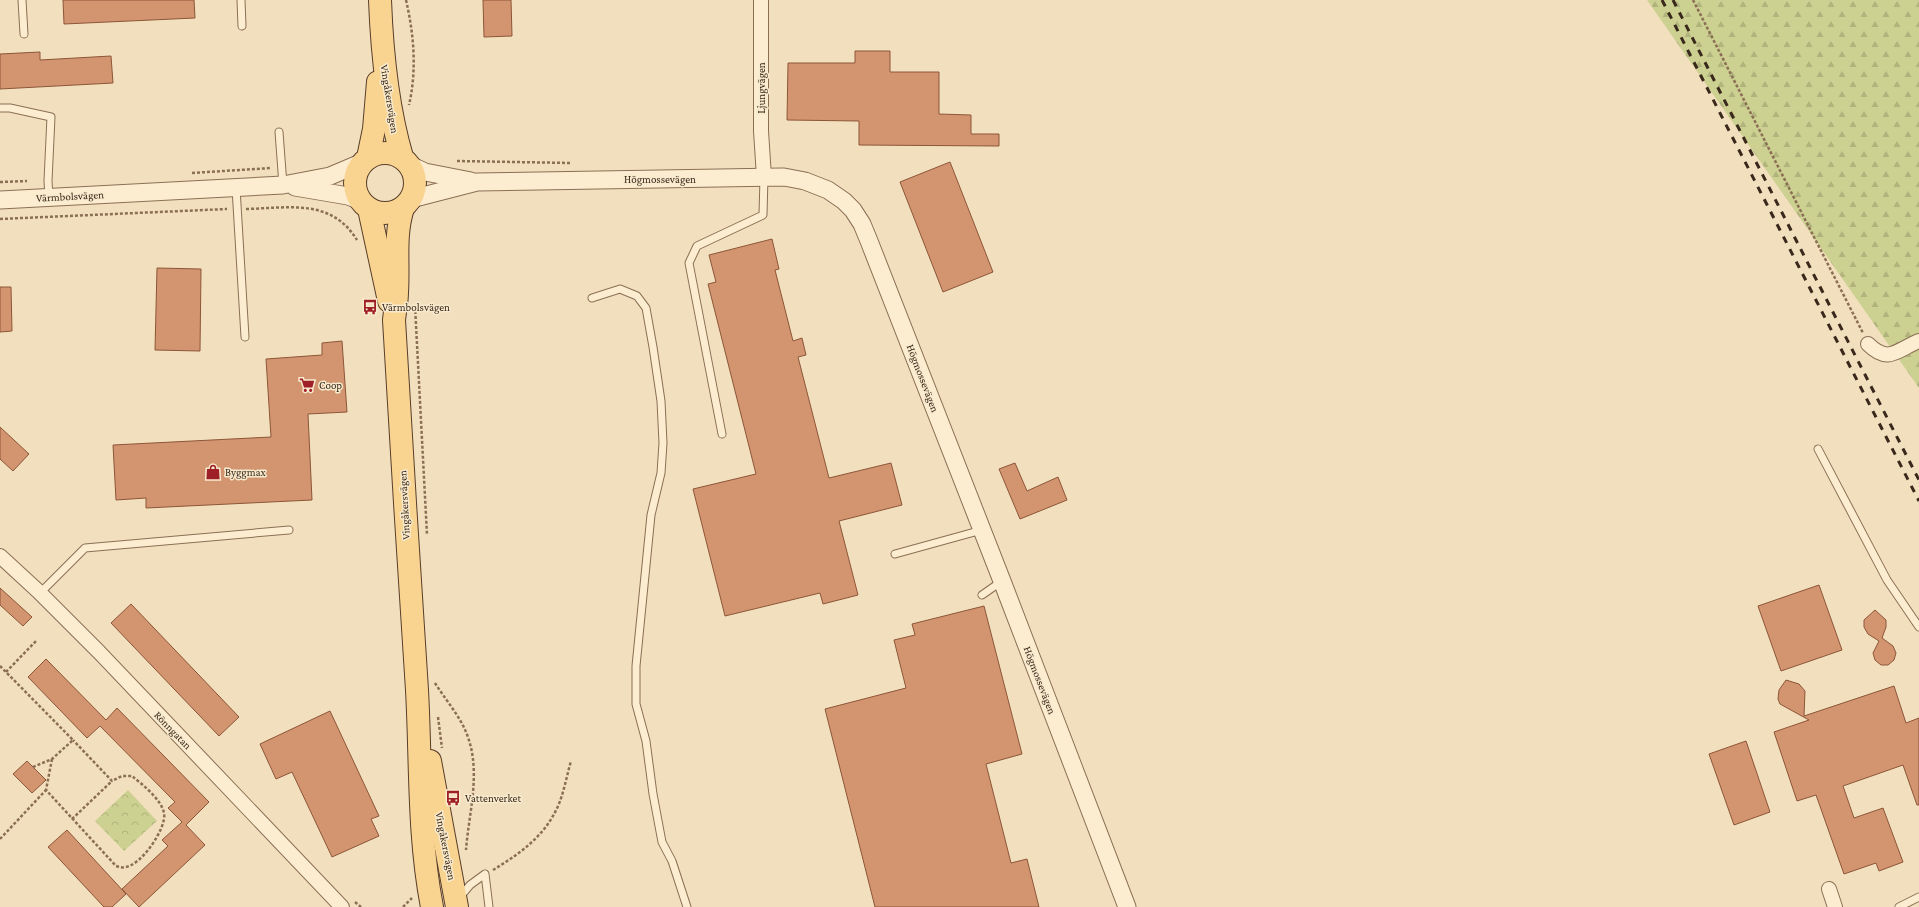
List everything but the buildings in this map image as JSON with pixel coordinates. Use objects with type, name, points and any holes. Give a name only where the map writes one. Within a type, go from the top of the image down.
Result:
[{"type":"main road","name":"Vingåkersvägen","points":[[380,0],[382,41],[393,127],[416,182],[398,222],[398,291],[394,320]]},
{"type":"main road","name":"Vingåkersvägen","points":[[382,41],[374,129],[366,160],[357,172],[355,182],[356,190],[365,205],[384,287],[394,320],[425,685],[458,907]]},
{"type":"main road","points":[[366,160],[385,153],[406,161]]},
{"type":"main road","points":[[365,205],[386,213],[392,212],[407,204]]},
{"type":"main road","name":"Vingåkersvägen","points":[[425,685],[422,836],[432,907]]},
{"type":"street","name":"Ljungvägen","points":[[761,0],[761,131],[764,177]]},
{"type":"street","name":"Värmbolsvägen","points":[[0,200],[48,189],[283,185],[330,176],[366,160]]},
{"type":"street","name":"Högmossevägen","points":[[406,161],[425,172],[477,182],[628,178],[718,179],[784,177],[805,181],[828,190],[844,201],[853,210],[862,224],[1002,581],[1127,907]]},
{"type":"street","name":"Högmossevägen","points":[[407,204],[477,182]]},
{"type":"street","name":"Värmbolsvägen","points":[[283,185],[348,196],[365,205]]},
{"type":"street","points":[[1868,344],[1877,353],[1888,356],[1919,341]]},
{"type":"street","name":"Rönngatan","points":[[0,556],[40,592],[342,907]]},
{"type":"street","points":[[1829,889],[1835,907]]},
{"type":"lane","points":[[22,0],[24,34]]},
{"type":"lane","points":[[240,0],[242,26]]},
{"type":"lane","points":[[0,108],[10,108],[52,117],[48,189]]},
{"type":"lane","points":[[278,132],[283,185]]},
{"type":"lane","points":[[722,434],[690,263],[697,246],[762,215],[764,177]]},
{"type":"lane","points":[[236,187],[245,337]]},
{"type":"lane","points":[[592,298],[620,289],[637,296],[646,308],[654,355],[661,401],[663,444],[661,473],[651,515],[636,666],[636,704],[646,742],[653,794],[662,842],[672,861],[687,907]]},
{"type":"lane","points":[[1818,449],[1886,580],[1919,627]]},
{"type":"lane","points":[[40,592],[85,548],[289,530]]},
{"type":"lane","points":[[895,554],[982,530]]},
{"type":"lane","points":[[982,596],[1002,581]]},
{"type":"lane","points":[[458,907],[460,896],[470,885],[485,874],[489,907]]},
{"type":"lane","points":[[1899,907],[1919,897]]},
{"type":"path","points":[[406,0],[412,29],[414,78],[409,112]]},
{"type":"path","points":[[1693,0],[1868,344]]},
{"type":"path","points":[[454,161],[578,163]]},
{"type":"path","points":[[188,173],[282,167]]},
{"type":"path","points":[[0,182],[48,189]]},
{"type":"path","points":[[0,219],[308,207],[318,209],[338,219],[346,225],[357,241]]},
{"type":"path","points":[[415,300],[427,542]]},
{"type":"path","points":[[6,672],[36,640]]},
{"type":"path","points":[[0,666],[112,781]]},
{"type":"path","points":[[425,685],[466,732],[474,764],[465,854]]},
{"type":"path","points":[[33,767],[52,759],[73,740]]},
{"type":"path","points":[[0,839],[46,790],[52,759]]},
{"type":"path","points":[[485,874],[506,862],[542,834],[555,814],[571,761]]},
{"type":"path","points":[[46,790],[72,819],[116,866],[126,868],[136,863],[147,851],[164,825],[164,813],[159,803],[132,776],[122,776],[112,781],[72,819]]},
{"type":"green space","points":[[1647,0],[1919,0],[1919,388]]},
{"type":"green space","points":[[128,790],[157,821],[124,851],[95,821]]},
{"type":"railway","points":[[1662,0],[1919,501]]},
{"type":"railway","points":[[1673,0],[1919,480]]},
{"type":"place","name":"Värmbolsvägen","points":[[370,307]]},
{"type":"place","name":"Coop","points":[[307,385]]},
{"type":"place","name":"Byggmax","points":[[213,472]]},
{"type":"place","name":"Vattenverket","points":[[453,798]]}]
